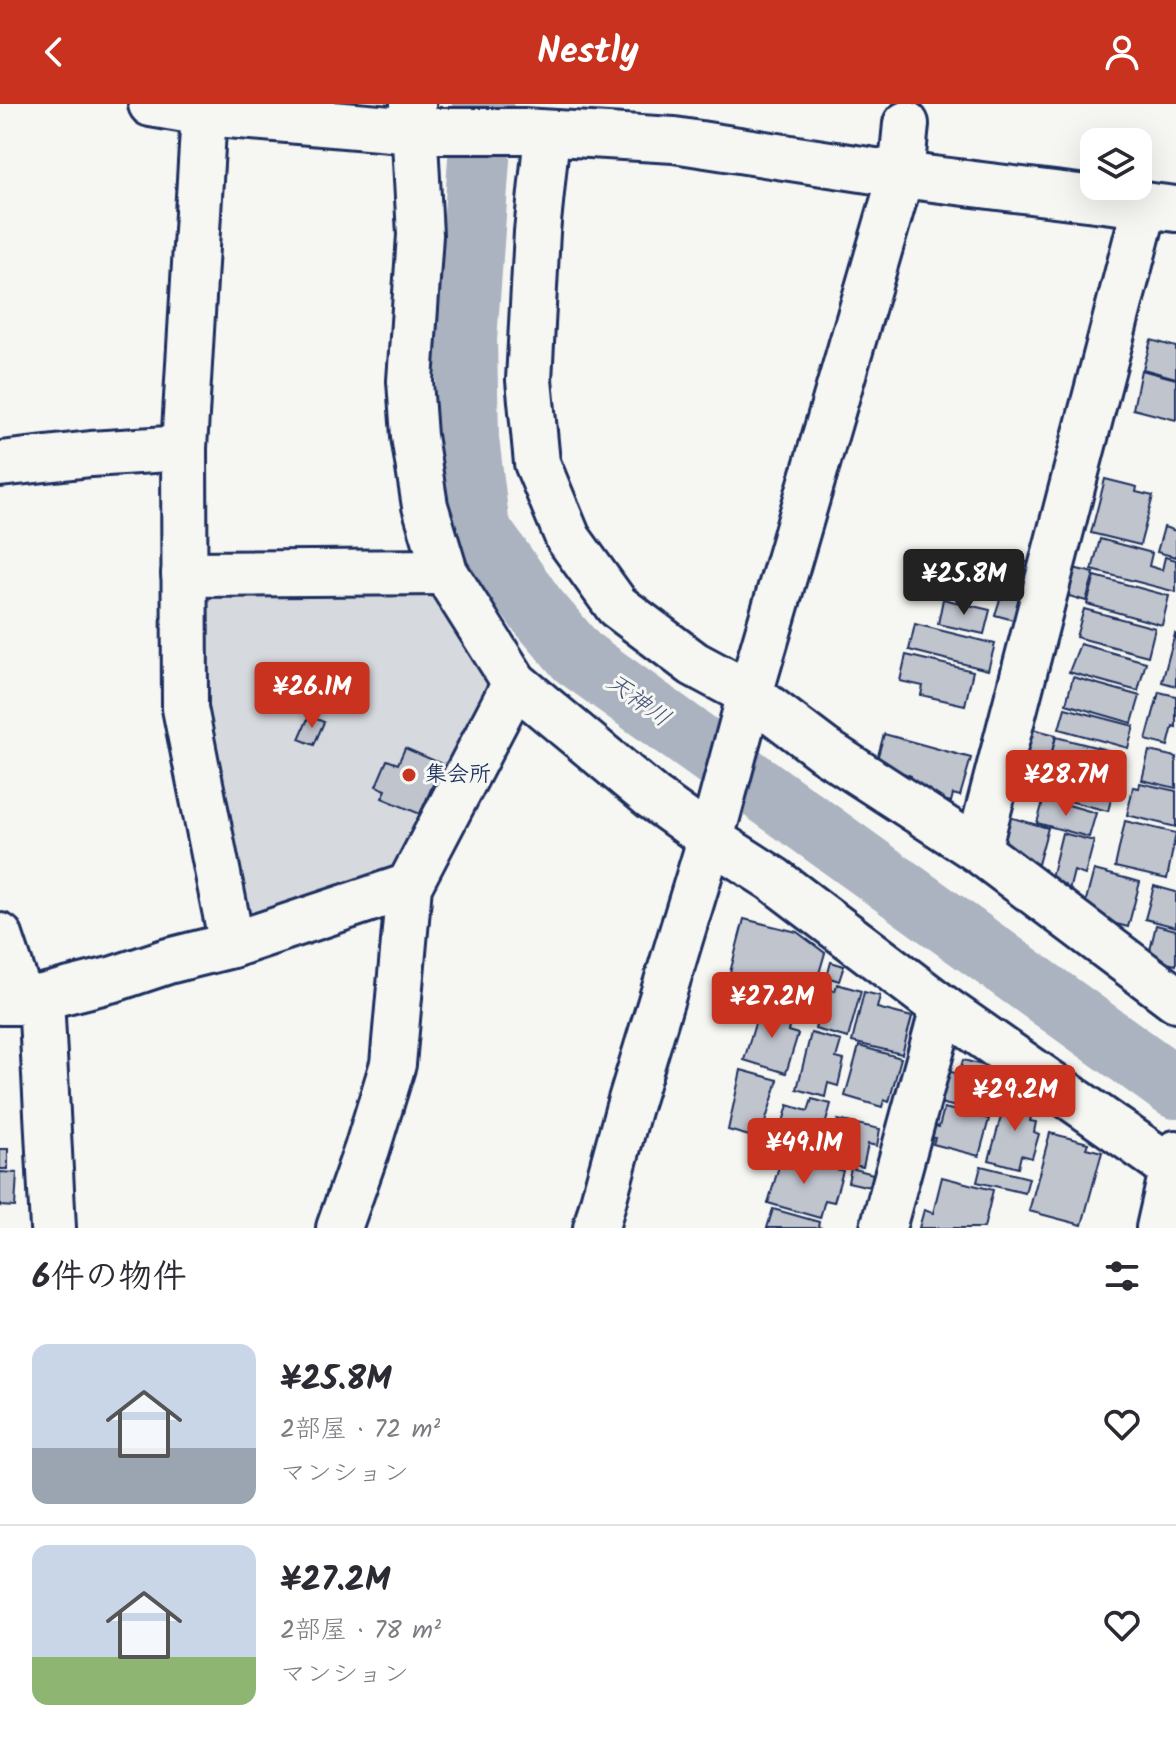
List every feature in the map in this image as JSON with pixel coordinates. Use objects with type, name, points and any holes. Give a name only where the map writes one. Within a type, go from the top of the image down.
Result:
[{"type":"street","points":[[151,104],[204,113],[419,122],[674,140],[901,175],[1160,208],[978,850]]},
{"type":"street","points":[[204,113],[184,448],[185,708],[232,945]]},
{"type":"street","points":[[419,122],[420,235],[410,381],[414,436],[425,506],[445,572],[515,683],[652,797],[713,828],[773,879],[943,1008],[1175,1162],[1159,1228]]},
{"type":"street","points":[[596,1228],[901,175],[906,124]]},
{"type":"street","points":[[535,132],[537,232],[529,380],[537,463],[568,538],[617,606],[694,664],[750,694],[824,750],[978,850],[1176,999]]},
{"type":"street","points":[[0,464],[184,448]]},
{"type":"street","points":[[184,574],[445,572]]},
{"type":"street","points":[[339,1228],[393,1064],[409,886],[515,683]]},
{"type":"street","points":[[21,1001],[232,945],[409,886]]},
{"type":"street","points":[[0,936],[21,1001],[53,1228]]},
{"type":"street","points":[[883,1228],[943,1008]]},
{"type":"shaded area","points":[[432,584],[449,623],[492,682],[396,877],[242,924],[196,676],[204,588]]},
{"type":"building","points":[[1151,340],[1176,347],[1176,378],[1143,369]]},
{"type":"building","points":[[1141,370],[1176,379],[1176,420],[1133,409]]},
{"type":"building","points":[[1105,479],[1137,487],[1136,492],[1153,496],[1140,545],[1091,533]]},
{"type":"building","points":[[1164,527],[1176,531],[1176,557],[1157,552]]},
{"type":"building","points":[[1100,539],[1152,553],[1149,566],[1162,570],[1165,557],[1176,560],[1176,592],[1092,570]]},
{"type":"building","points":[[1002,556],[1035,564],[1028,593],[995,586]]},
{"type":"building","points":[[1073,568],[1094,573],[1086,601],[1066,595]]},
{"type":"building","points":[[1095,576],[1169,596],[1162,625],[1087,604]]},
{"type":"building","points":[[1003,590],[1024,596],[1017,621],[995,615]]},
{"type":"building","points":[[943,599],[990,610],[984,634],[938,624]]},
{"type":"building","points":[[1084,609],[1155,628],[1148,656],[1076,637]]},
{"type":"building","points":[[915,624],[995,644],[988,670],[909,650]]},
{"type":"building","points":[[1176,635],[1176,686],[1162,682]]},
{"type":"building","points":[[1080,644],[1146,662],[1138,691],[1069,672]]},
{"type":"building","points":[[906,655],[973,671],[965,705],[921,695],[923,686],[900,681]]},
{"type":"building","points":[[1073,677],[1140,696],[1132,723],[1066,704]]},
{"type":"building","points":[[1159,692],[1176,696],[1176,727],[1173,726],[1168,746],[1146,740]]},
{"type":"building","points":[[1065,708],[1134,726],[1128,748],[1059,729]]},
{"type":"building","points":[[309,716],[324,722],[314,745],[299,739]]},
{"type":"building","points":[[1029,728],[1056,735],[1049,764],[1022,757]]},
{"type":"building","points":[[884,734],[971,758],[960,796],[953,794],[951,802],[920,794],[909,785],[911,776],[876,763]]},
{"type":"building","points":[[1056,737],[1123,754],[1116,780],[1049,763]]},
{"type":"building","name":"集会所","points":[[405,748],[442,764],[420,814],[382,798],[386,790],[376,786],[387,760],[398,764]]},
{"type":"building","points":[[1149,751],[1176,757],[1176,788],[1142,780]]},
{"type":"building","points":[[1049,768],[1115,785],[1108,811],[1042,794]]},
{"type":"building","points":[[1140,783],[1176,791],[1176,827],[1127,815],[1133,787],[1139,788]]},
{"type":"building","points":[[1044,798],[1096,813],[1089,837],[1037,823]]},
{"type":"building","points":[[1009,817],[1048,828],[1038,864],[1012,857],[1001,847]]},
{"type":"building","points":[[1125,821],[1176,833],[1167,879],[1115,867]]},
{"type":"building","points":[[1062,833],[1094,841],[1085,875],[1074,871],[1069,891],[1049,886]]},
{"type":"building","points":[[1094,870],[1140,882],[1128,927],[1082,915]]},
{"type":"building","points":[[1154,886],[1176,892],[1176,927],[1145,919]]},
{"type":"building","points":[[744,919],[797,932],[825,953],[810,1004],[728,980]]},
{"type":"building","points":[[1156,925],[1176,930],[1176,965],[1148,959]]},
{"type":"building","points":[[831,962],[844,966],[839,981],[827,977]]},
{"type":"building","points":[[837,984],[861,991],[848,1038],[815,1029],[825,988],[835,991]]},
{"type":"building","points":[[864,992],[880,996],[877,1008],[912,1017],[902,1054],[852,1042]]},
{"type":"building","points":[[761,1004],[793,1014],[788,1031],[798,1034],[786,1073],[744,1060]]},
{"type":"building","points":[[811,1033],[841,1041],[836,1058],[844,1060],[838,1086],[828,1083],[825,1097],[797,1089]]},
{"type":"building","points":[[859,1046],[901,1058],[889,1102],[884,1100],[882,1107],[845,1096]]},
{"type":"building","points":[[963,1060],[986,1066],[983,1078],[1001,1082],[997,1096],[1002,1097],[997,1117],[936,1102],[943,1070],[959,1074]]},
{"type":"building","points":[[741,1070],[778,1080],[760,1139],[728,1130]]},
{"type":"building","points":[[1007,1095],[1035,1103],[1030,1121],[1036,1122],[1034,1132],[1039,1134],[1032,1158],[1021,1155],[1018,1168],[989,1160]]},
{"type":"building","points":[[812,1099],[831,1104],[824,1129],[830,1131],[826,1146],[813,1143],[809,1155],[776,1146],[788,1105],[808,1111]]},
{"type":"building","points":[[944,1108],[989,1119],[979,1156],[933,1144],[935,1138],[925,1135],[929,1124],[939,1127]]},
{"type":"building","points":[[838,1120],[880,1129],[877,1146],[868,1144],[863,1167],[830,1160]]},
{"type":"building","points":[[1050,1133],[1088,1143],[1086,1148],[1102,1152],[1082,1225],[1029,1211]]},
{"type":"building","points":[[0,1149],[8,1149],[8,1169],[0,1169]]},
{"type":"building","points":[[783,1153],[843,1171],[834,1202],[825,1200],[820,1218],[768,1203]]},
{"type":"building","points":[[981,1166],[1029,1178],[1025,1193],[977,1182]]},
{"type":"building","points":[[851,1168],[873,1174],[870,1187],[848,1182]]},
{"type":"building","points":[[0,1172],[17,1173],[15,1207],[0,1206]]},
{"type":"building","points":[[942,1177],[993,1190],[984,1228],[919,1228],[924,1210],[933,1213]]},
{"type":"building","points":[[773,1209],[819,1222],[818,1227],[822,1228],[767,1228]]},
{"type":"waterway","name":"天神川","points":[[483,104],[466,340],[468,439],[479,529],[536,609],[577,657],[1176,1088]]},
{"type":"place","name":"集会所","points":[[409,775]]}]
